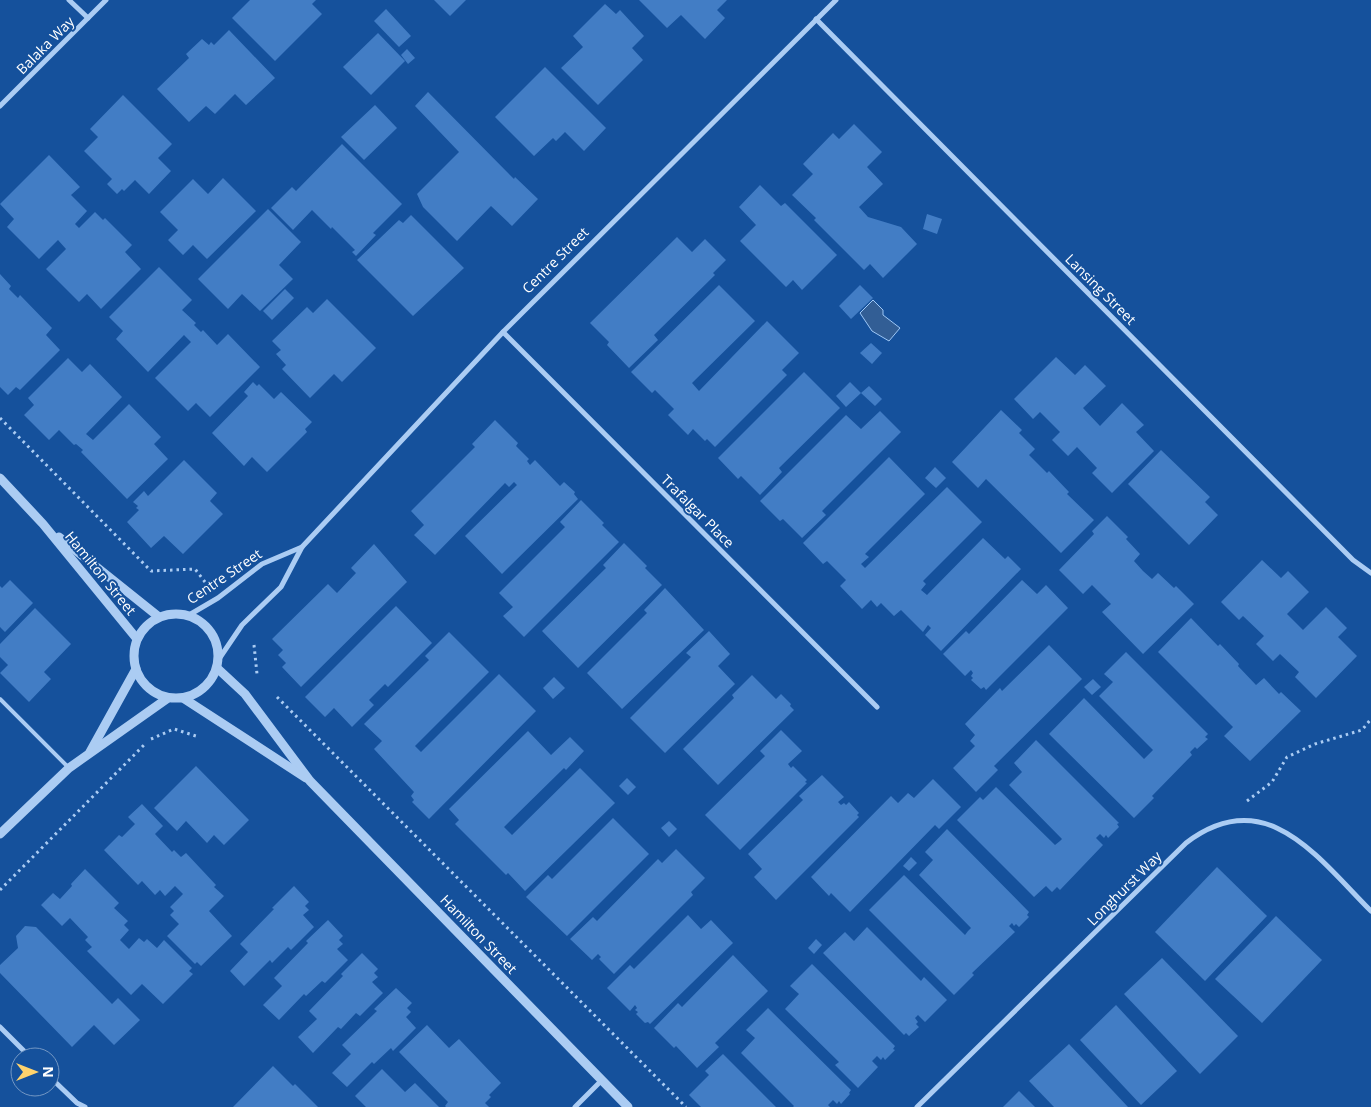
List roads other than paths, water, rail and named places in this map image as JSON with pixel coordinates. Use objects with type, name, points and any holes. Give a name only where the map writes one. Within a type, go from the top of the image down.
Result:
[{"type":"street","points":[[69,0],[88,18]]},
{"type":"street","name":"Balaka Way","points":[[0,106],[106,0]]},
{"type":"street","name":"Centre Street","points":[[218,664],[242,626],[281,587],[302,547],[502,332],[836,0]]},
{"type":"street","name":"Lansing Street","points":[[816,19],[1353,560],[1371,573]]},
{"type":"street","name":"Trafalgar Place","points":[[502,332],[877,707]]},
{"type":"street","name":"Hamilton Street","points":[[0,478],[43,524],[137,639]]},
{"type":"street","name":"Hamilton Street","points":[[43,524],[159,617]]},
{"type":"street","name":"Centre Street","points":[[189,616],[218,598],[262,564],[302,547]]},
{"type":"street","points":[[179,614],[189,616],[201,622],[211,632],[218,645],[218,664],[212,679],[194,695],[183,698],[168,698],[157,694],[148,688],[136,669],[134,659],[137,639],[150,623],[159,617],[179,614]]},
{"type":"street","name":"Hamilton Street","points":[[218,664],[245,694],[310,781],[628,1107]]},
{"type":"street","points":[[89,754],[136,669]]},
{"type":"street","points":[[0,834],[68,768],[168,698]]},
{"type":"street","name":"Hamilton Street","points":[[183,698],[310,781]]},
{"type":"street","name":"Longhurst Way","points":[[917,1107],[1186,843],[1201,832],[1226,821],[1245,820],[1269,824],[1289,833],[1299,840],[1371,911]]},
{"type":"street","points":[[0,1027],[20,1047]]},
{"type":"street","points":[[575,1107],[602,1080]]},
{"type":"street","points":[[60,1087],[77,1103],[85,1107]]},
{"type":"lane","points":[[0,699],[68,768]]},
{"type":"water","points":[[873,300],[883,310],[883,315],[900,328],[889,341],[872,331],[860,313]]}]
